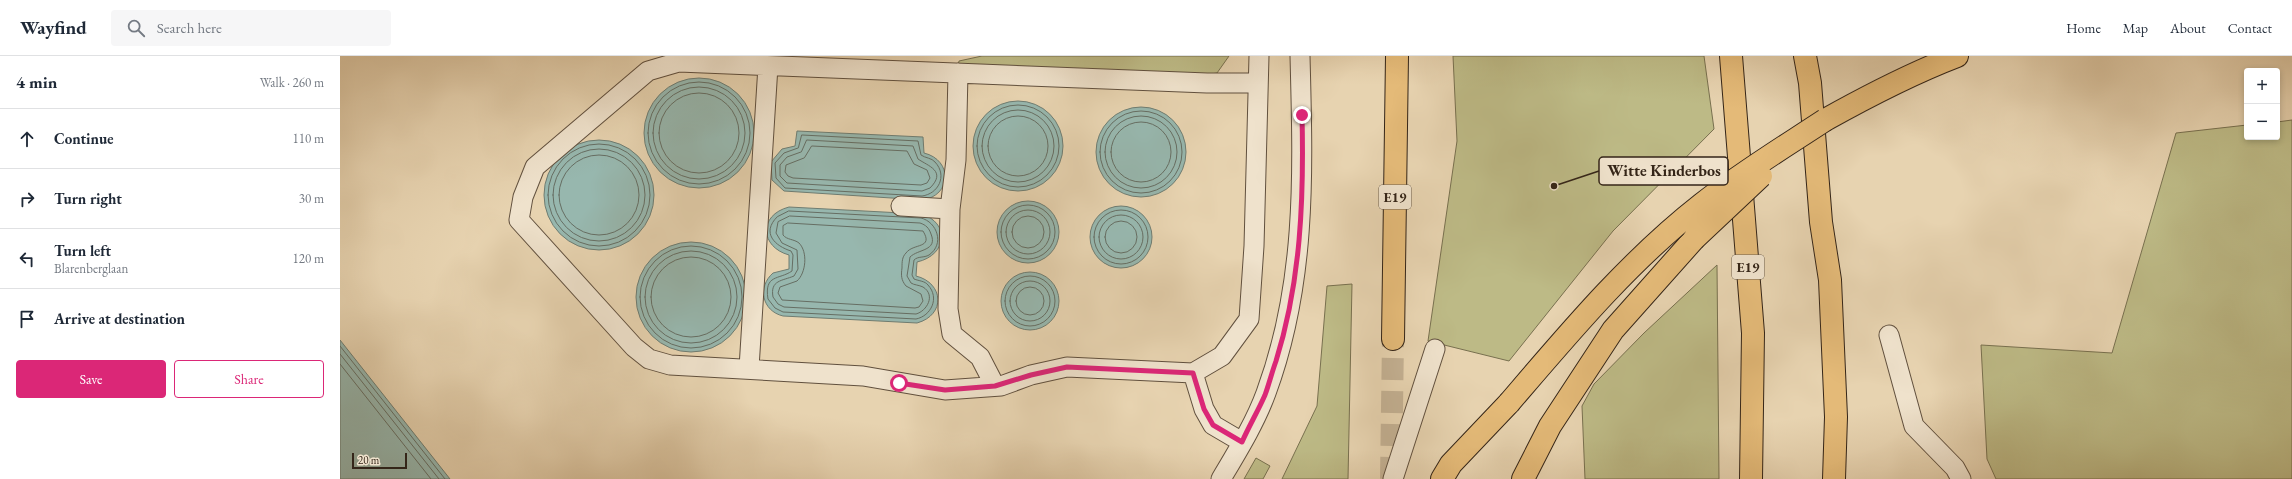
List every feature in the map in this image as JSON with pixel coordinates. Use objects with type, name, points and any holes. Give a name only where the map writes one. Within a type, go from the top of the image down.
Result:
[{"type":"highway","name":"E19","points":[[1393,339],[1396,56]]},
{"type":"highway","name":"E19","points":[[1731,56],[1753,333],[1751,479]]},
{"type":"highway","points":[[1805,56],[1810,83],[1821,222],[1830,280],[1836,418],[1834,479]]},
{"type":"highway","points":[[1442,479],[1451,464],[1509,403],[1593,306],[1645,255],[1702,204],[1825,120],[1870,94],[1919,70],[1957,56]]},
{"type":"highway","points":[[1523,479],[1550,426],[1613,330],[1694,239],[1754,182],[1825,120]]},
{"type":"street","points":[[1258,83],[1207,83],[958,74],[679,62],[648,71],[535,167],[523,197],[519,220],[634,347],[649,359],[670,365],[749,368],[863,376],[945,390],[995,386],[1031,375],[1067,367],[1193,373],[1222,356],[1249,319],[1254,246],[1259,56]]},
{"type":"street","points":[[1221,479],[1242,442],[1265,394],[1283,338],[1295,282],[1299,248],[1303,159],[1300,56]]},
{"type":"street","points":[[749,368],[768,66]]},
{"type":"street","points":[[958,74],[956,160],[950,210],[948,309],[952,334],[980,357],[995,386]]},
{"type":"street","points":[[902,206],[950,210]]},
{"type":"street","points":[[1889,335],[1914,426],[1955,468],[1961,479]]},
{"type":"street","points":[[1393,479],[1435,349]]},
{"type":"street","points":[[1193,373],[1204,409],[1213,425],[1242,442]]},
{"type":"shaded area","points":[[982,56],[1229,56],[1217,73],[1193,77],[958,66],[959,61]]},
{"type":"shaded area","points":[[1453,56],[1704,56],[1714,129],[1613,231],[1509,361],[1428,341],[1457,141]]},
{"type":"shaded area","points":[[2292,120],[2292,479],[1996,479],[1987,459],[1981,345],[2112,353],[2176,133],[2244,125],[2244,140],[2280,140],[2280,122]]},
{"type":"shaded area","points":[[1717,265],[1719,479],[1585,479],[1582,406],[1594,384],[1644,333]]},
{"type":"shaded area","points":[[1352,284],[1348,479],[1282,479],[1317,406],[1327,286]]},
{"type":"shaded area","points":[[1256,458],[1270,466],[1263,479],[1244,479]]},
{"type":"water","points":[[699,78],[720,82],[730,87],[738,94],[745,102],[750,112],[754,133],[750,154],[745,164],[738,172],[730,179],[720,184],[699,188],[678,184],[668,179],[660,172],[653,164],[648,154],[644,133],[648,112],[653,102],[660,94],[668,87],[678,82]]},
{"type":"water","points":[[1018,101],[1035,104],[1050,114],[1060,129],[1063,146],[1060,163],[1050,178],[1035,188],[1018,191],[1001,188],[986,178],[976,163],[973,146],[976,129],[986,114],[1001,104]]},
{"type":"water","points":[[1141,107],[1158,110],[1173,120],[1183,135],[1186,152],[1183,169],[1173,184],[1158,194],[1141,197],[1124,194],[1109,184],[1099,169],[1096,152],[1099,135],[1109,120],[1124,110]]},
{"type":"water","points":[[797,131],[923,137],[924,153],[933,157],[940,163],[944,170],[945,178],[943,185],[939,192],[932,197],[922,200],[784,191],[772,180],[771,162],[782,149],[795,146]]},
{"type":"water","points":[[599,140],[620,144],[630,149],[638,156],[645,164],[650,174],[654,195],[650,216],[645,226],[638,234],[630,241],[620,246],[599,250],[578,246],[568,241],[560,234],[553,226],[548,216],[544,195],[548,174],[553,164],[560,156],[568,149],[578,144]]},
{"type":"water","points":[[1022,201],[1034,201],[1050,210],[1057,220],[1059,232],[1057,244],[1050,254],[1034,263],[1022,263],[1011,258],[1002,249],[997,238],[997,226],[1002,215],[1011,206]]},
{"type":"water","points":[[1115,206],[1127,206],[1143,215],[1150,225],[1152,237],[1150,249],[1143,259],[1127,268],[1115,268],[1104,263],[1095,254],[1090,243],[1090,231],[1095,220],[1104,211]]},
{"type":"water","points":[[789,207],[921,214],[930,218],[937,224],[941,231],[942,238],[940,246],[935,253],[917,262],[916,276],[932,285],[936,292],[938,299],[937,306],[933,313],[926,319],[917,323],[783,316],[770,309],[764,298],[765,285],[773,273],[789,269],[789,255],[779,251],[772,245],[766,231],[772,217],[779,211]]},
{"type":"water","points":[[691,242],[712,246],[722,251],[730,258],[737,266],[742,276],[746,297],[742,318],[737,328],[730,336],[722,343],[712,348],[691,352],[670,348],[660,343],[652,336],[645,328],[640,318],[636,297],[640,276],[645,266],[652,258],[660,251],[670,246]]},
{"type":"water","points":[[1030,272],[1046,277],[1054,285],[1059,301],[1054,317],[1046,325],[1030,330],[1014,325],[1006,317],[1001,301],[1006,285],[1014,277]]},
{"type":"water","points":[[340,340],[450,479],[340,479]]},
{"type":"tunnel","points":[[1391,479],[1393,339]]},
{"type":"place","name":"Witte Kinderbos","points":[[1554,186]]},
{"type":"route","points":[[899,383],[945,390],[1001,386],[1031,375],[1067,367],[1193,373],[1204,409],[1213,425],[1242,442],[1265,394],[1283,338],[1295,282],[1299,248],[1303,159],[1302,115]]}]
